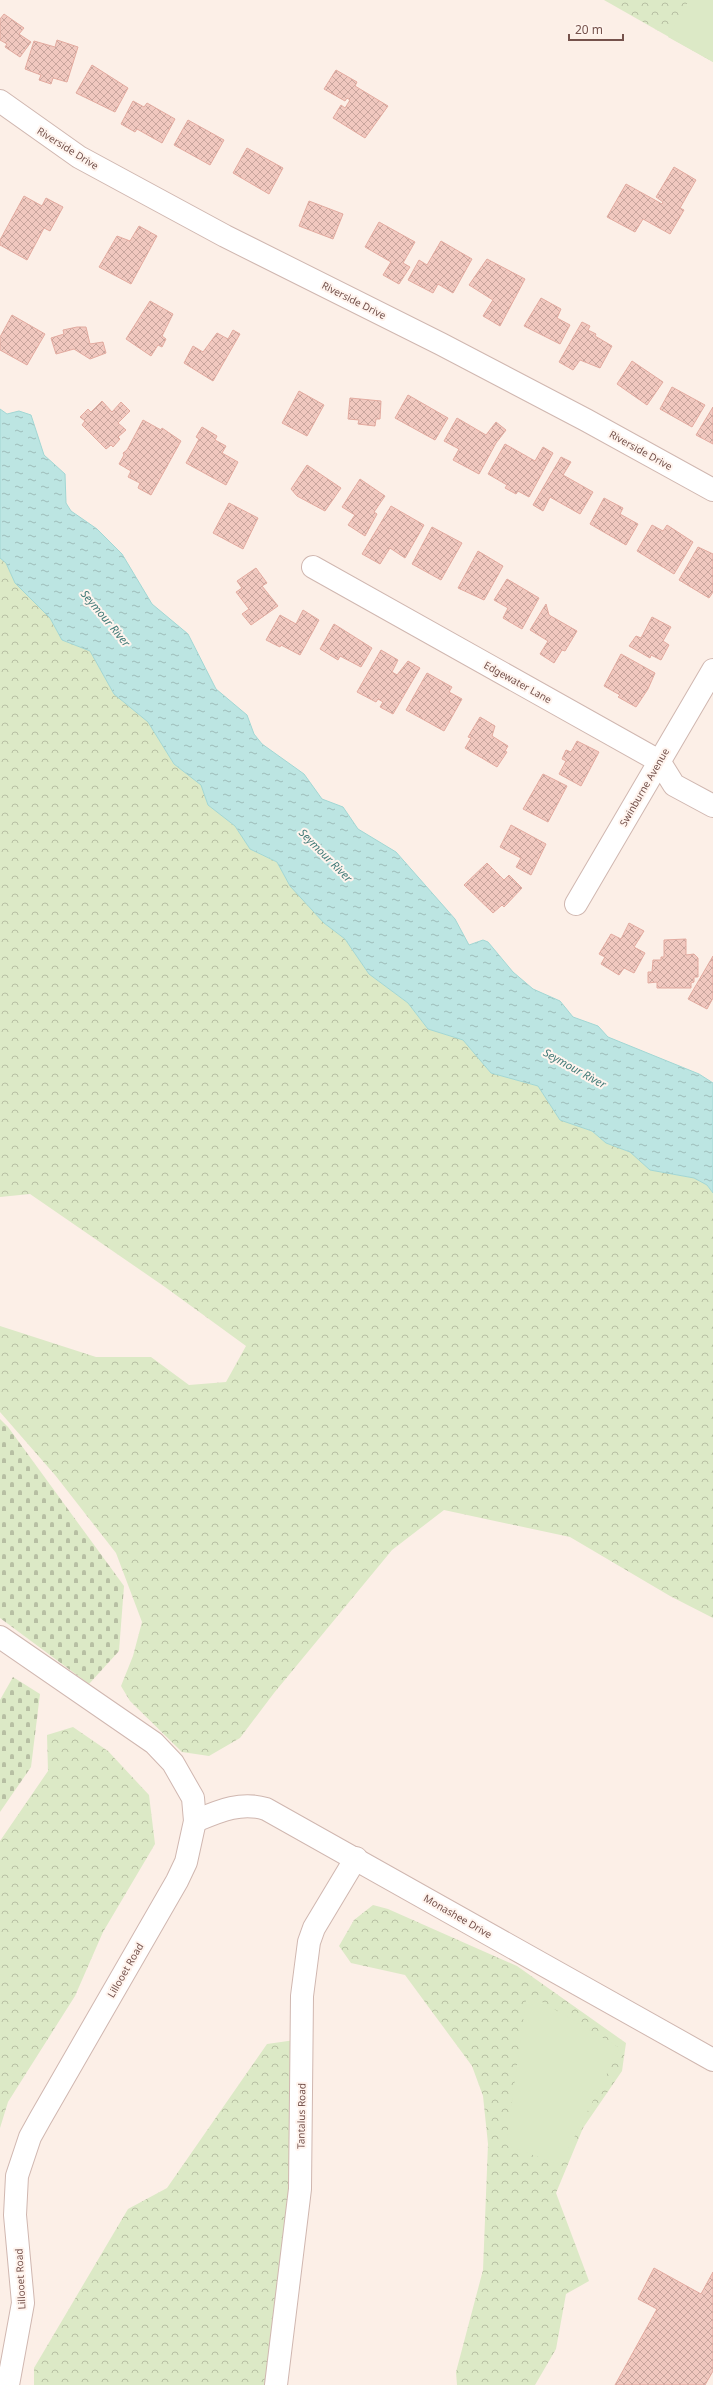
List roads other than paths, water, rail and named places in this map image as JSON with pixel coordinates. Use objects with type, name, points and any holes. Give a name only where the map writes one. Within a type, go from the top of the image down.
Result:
[{"type":"street","name":"Riverside Drive","points":[[0,101],[79,157],[225,236],[441,344],[586,420],[713,490]]},
{"type":"street","name":"Edgewater Lane","points":[[313,567],[659,761],[674,785],[713,806]]},
{"type":"street","name":"Swinburne Avenue","points":[[576,904],[713,670]]},
{"type":"street","name":"Lillooet Road","points":[[0,1637],[127,1724],[163,1752],[173,1763],[193,1798],[195,1821],[186,1862],[177,1881],[40,2119],[23,2156],[18,2176],[15,2215],[23,2304],[8,2385]]},
{"type":"street","name":"Monashee Drive","points":[[195,1821],[223,1810],[253,1805],[266,1808],[713,2060]]},
{"type":"street","name":"Tantalus Road","points":[[276,2385],[300,2189],[302,1996],[309,1942],[314,1928],[356,1858]]},
{"type":"water","name":"Seymour River","points":[[0,409],[7,414],[19,411],[31,415],[44,455],[65,474],[66,503],[71,511],[97,529],[122,554],[152,604],[188,634],[216,689],[247,715],[254,734],[262,744],[304,774],[322,799],[343,807],[358,829],[396,852],[455,919],[469,945],[483,940],[488,942],[513,972],[533,989],[560,1001],[573,1017],[598,1026],[608,1037],[699,1074],[713,1083],[713,1193],[707,1185],[694,1178],[650,1170],[630,1152],[606,1143],[592,1131],[560,1120],[538,1086],[491,1073],[463,1040],[428,1029],[408,1003],[369,974],[345,939],[324,923],[290,886],[277,862],[250,849],[235,826],[208,805],[201,785],[174,764],[148,722],[114,694],[90,651],[62,640],[50,618],[15,583],[6,563],[0,558]]}]
